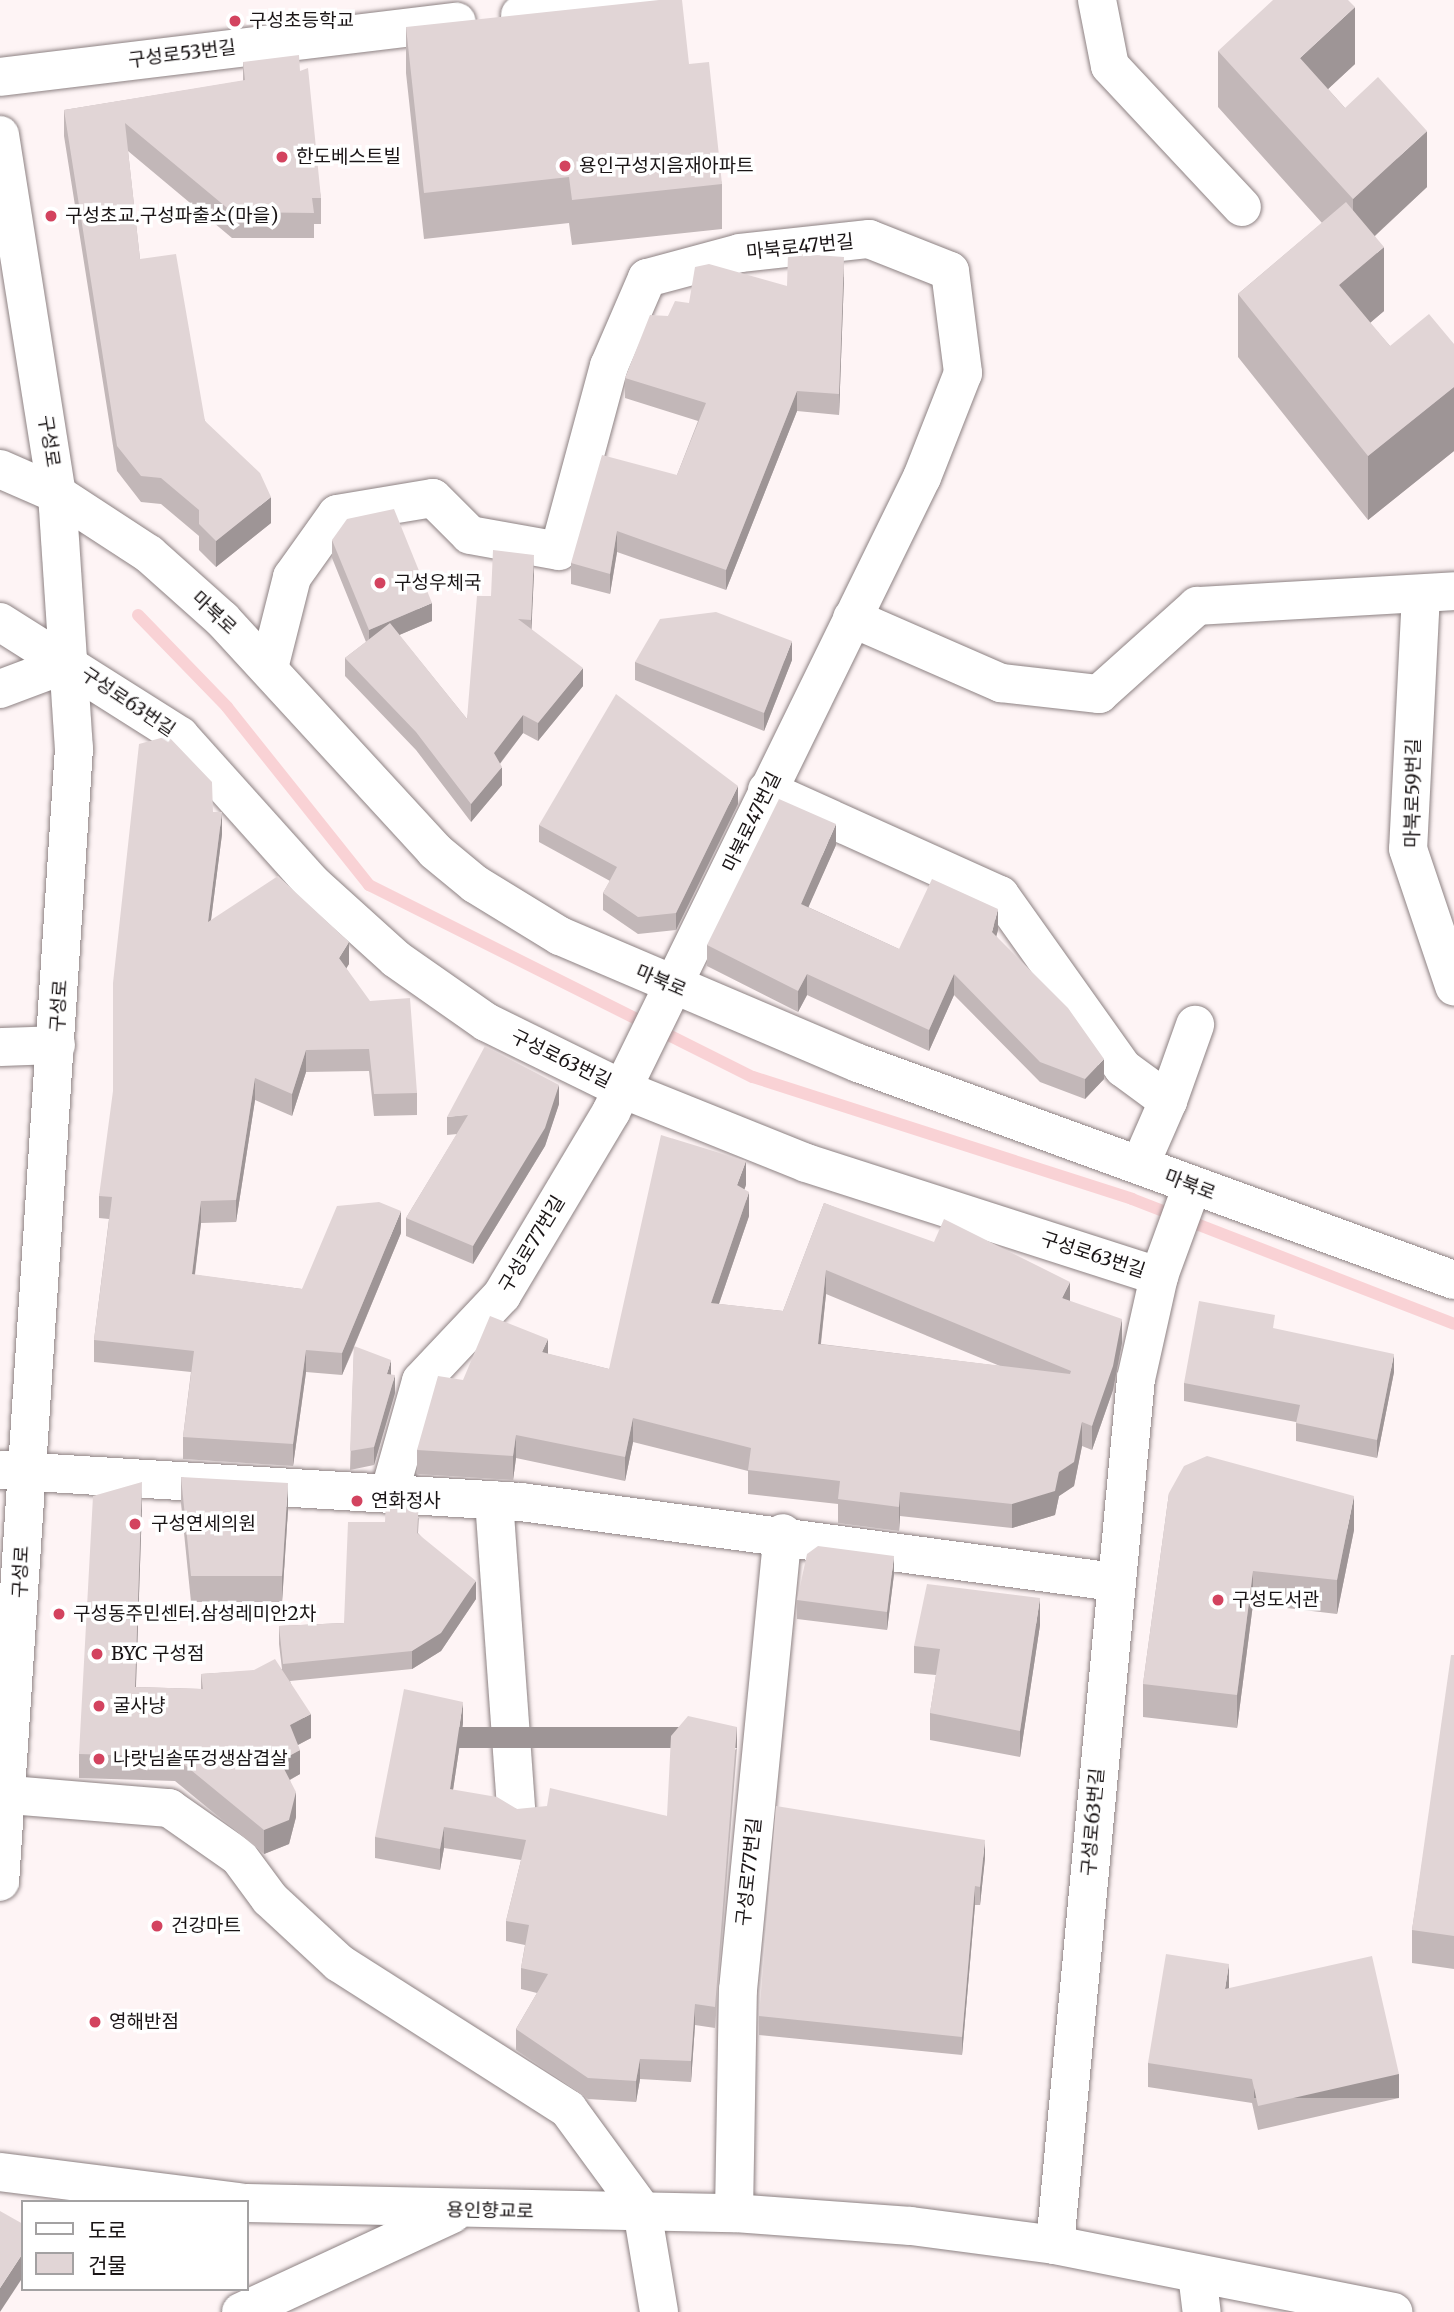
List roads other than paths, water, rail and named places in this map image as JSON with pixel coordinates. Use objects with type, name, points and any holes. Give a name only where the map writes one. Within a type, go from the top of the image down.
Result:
[{"type":"street","name":"구성로53번길","points":[[0,77],[656,0]]},
{"type":"street","points":[[1097,0],[1110,66],[1242,207]]},
{"type":"street","name":"구성로","points":[[0,135],[57,494],[69,663],[72,813],[56,1045],[13,1471],[10,1795],[0,1882]]},
{"type":"street","name":"마북로47번길","points":[[270,668],[292,577],[337,514],[433,498],[470,535],[559,551],[609,366],[647,278],[740,253],[869,239],[950,271],[963,373],[922,477],[671,985]]},
{"type":"street","name":"마북로","points":[[0,469],[57,494],[149,554],[270,668],[395,812],[475,884],[560,936],[858,1063],[1454,1280]]},
{"type":"street","points":[[852,618],[1001,683],[1099,694],[1197,606],[1438,592]]},
{"type":"street","name":"마북로59번길","points":[[1438,592],[1408,849],[1454,986]]},
{"type":"street","name":"구성로63번길","points":[[0,622],[69,663],[180,736],[312,883],[396,959],[486,1022],[622,1089],[806,1163],[1161,1272]]},
{"type":"street","points":[[0,689],[69,663]]},
{"type":"street","points":[[767,790],[1000,895],[1123,1068],[1168,1101]]},
{"type":"street","name":"구성로77번길","points":[[389,1494],[421,1381],[502,1295],[622,1089],[671,985]]},
{"type":"street","points":[[1140,1165],[1168,1101],[1195,1025]]},
{"type":"street","points":[[0,1047],[56,1045]]},
{"type":"street","name":"구성로63번길","points":[[1055,2245],[1114,1583],[1136,1379],[1161,1272],[1192,1186]]},
{"type":"street","points":[[13,1471],[494,1500],[783,1533],[1114,1583]]},
{"type":"street","points":[[494,1500],[516,1808]]},
{"type":"street","name":"구성로77번길","points":[[734,2213],[737,1990],[783,1533]]},
{"type":"street","points":[[10,1795],[169,1808],[239,1857],[270,1899],[339,1963],[568,2109],[642,2210],[659,2312]]},
{"type":"street","points":[[0,2172],[223,2200]]},
{"type":"street","name":"용인향교로","points":[[248,2203],[458,2211],[642,2210],[734,2213],[911,2225],[1055,2245],[1393,2312]]},
{"type":"street","points":[[241,2312],[458,2211]]},
{"type":"street","points":[[1197,2274],[1202,2312]]},
{"type":"waterway","points":[[138,615],[227,707],[369,885],[753,1077],[1132,1199],[1454,1324]]},
{"type":"place","name":"구성초등학교","points":[[235,21]]},
{"type":"place","name":"한도베스트빌","points":[[282,157]]},
{"type":"place","name":"용인구성지음재아파트","points":[[565,166]]},
{"type":"place","name":"구성초교.구성파출소(마을)","points":[[51,216]]},
{"type":"place","name":"구성우체국","points":[[380,583]]},
{"type":"place","name":"연화정사","points":[[357,1501]]},
{"type":"place","name":"구성연세의원","points":[[135,1524]]},
{"type":"place","name":"구성도서관","points":[[1218,1600]]},
{"type":"place","name":"구성동주민센터.삼성레미안2차","points":[[59,1614]]},
{"type":"place","name":"BYC 구성점","points":[[97,1654]]},
{"type":"place","name":"굴사냥","points":[[99,1706]]},
{"type":"place","name":"나랏님솥뚜겅생삼겹살","points":[[99,1759]]},
{"type":"place","name":"건강마트","points":[[157,1926]]},
{"type":"place","name":"영해반점","points":[[95,2022]]}]
